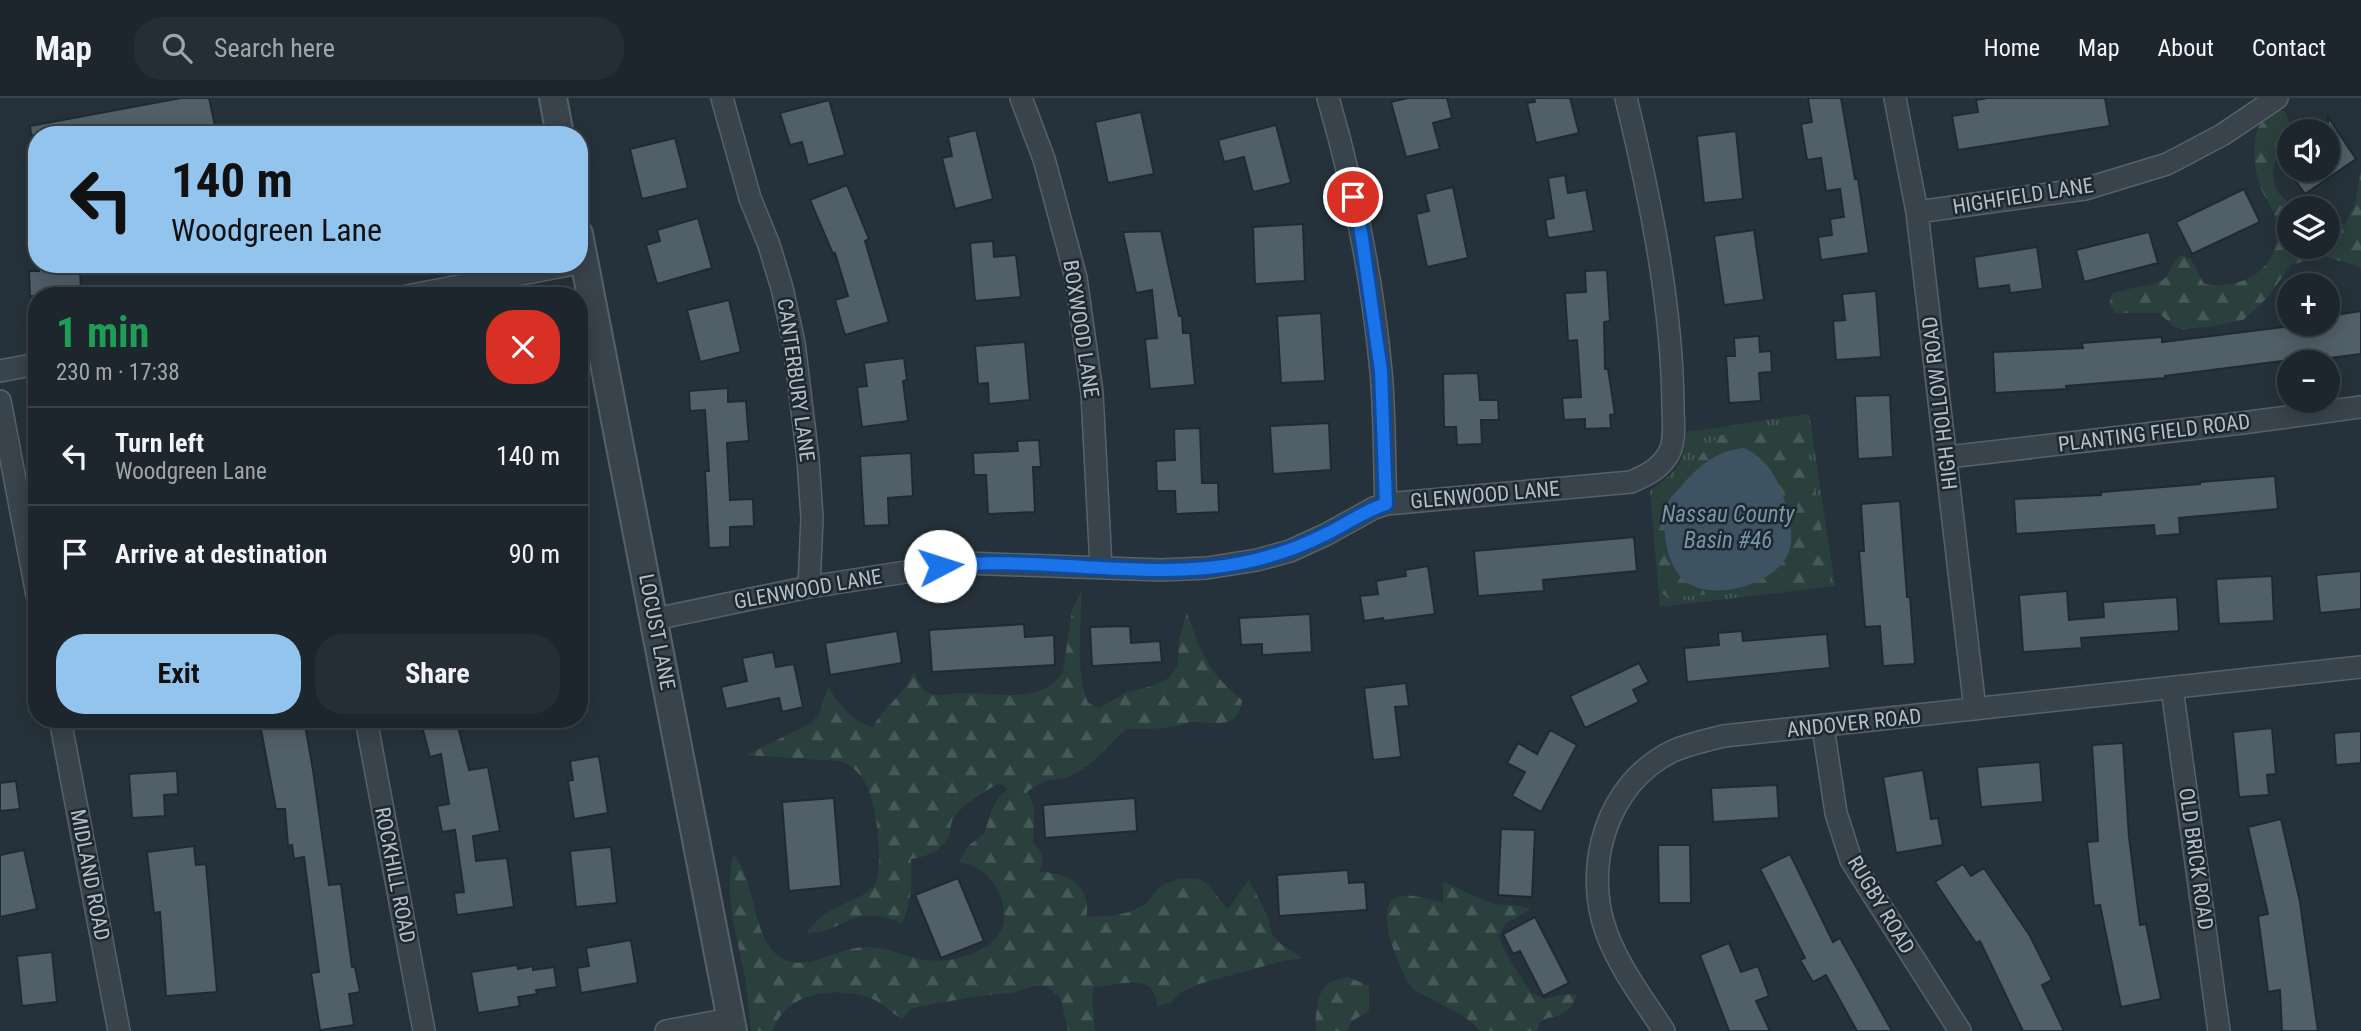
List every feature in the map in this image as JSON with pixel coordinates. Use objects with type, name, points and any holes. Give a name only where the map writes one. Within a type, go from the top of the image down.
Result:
[{"type":"street","points":[[554,98],[559,126]]},
{"type":"street","name":"CANTERBURY LANE","points":[[722,98],[750,198],[769,245],[782,288],[794,344],[808,458],[812,518],[809,587]]},
{"type":"street","name":"BOXWOOD LANE","points":[[1021,98],[1044,159],[1076,278],[1092,393],[1101,567]]},
{"type":"street","points":[[1328,98],[1343,153],[1365,257],[1381,371],[1386,504]]},
{"type":"street","name":"GLENWOOD LANE","points":[[655,619],[809,587],[964,563],[1161,570],[1207,568],[1257,560],[1290,551],[1386,504],[1631,482],[1651,474],[1670,452],[1673,439],[1672,389],[1666,313],[1645,178],[1626,98]]},
{"type":"street","name":"HIGH HOLLOW ROAD","points":[[1895,98],[1917,212],[1948,457],[1975,709]]},
{"type":"street","name":"HIGHFIELD LANE","points":[[1917,212],[2085,189],[2167,164],[2222,135],[2277,98]]},
{"type":"street","points":[[454,287],[527,273]]},
{"type":"street","name":"LOCUST LANE","points":[[588,305],[655,619],[731,1025]]},
{"type":"street","points":[[0,371],[28,366]]},
{"type":"street","points":[[0,401],[28,548]]},
{"type":"street","name":"PLANTING FIELD ROAD","points":[[1948,457],[2242,424],[2361,407]]},
{"type":"street","name":"ANDOVER ROAD","points":[[1664,1031],[1622,967],[1607,934],[1600,903],[1597,864],[1603,832],[1624,791],[1647,768],[1672,751],[1724,736],[2361,667]]},
{"type":"street","name":"OLD BRICK ROAD","points":[[2172,688],[2219,1031]]},
{"type":"street","name":"RUGBY ROAD","points":[[1823,727],[1836,813],[1851,860],[1960,1031]]},
{"type":"street","name":"MIDLAND ROAD","points":[[62,728],[119,1031]]},
{"type":"street","name":"ROCKHILL ROAD","points":[[368,728],[424,1031]]},
{"type":"street","points":[[666,1031],[731,1025]]},
{"type":"green space","points":[[2273,111],[2285,111],[2288,119],[2277,119],[2277,156],[2273,179],[2281,196],[2277,196],[2277,226],[2259,184],[2256,167],[2256,137],[2261,122]]},
{"type":"green space","points":[[2361,170],[2361,269],[2333,259],[2340,259],[2340,225],[2345,224],[2355,205]]},
{"type":"green space","points":[[2277,232],[2277,259],[2312,259],[2291,265],[2285,273],[2277,273],[2277,284],[2266,299],[2243,320],[2183,329],[2173,326],[2159,313],[2115,313],[2109,304],[2112,294],[2161,281],[2181,255],[2191,259],[2204,284],[2231,284],[2243,281],[2263,268],[2271,258]]},
{"type":"green space","points":[[1809,414],[1835,586],[1660,607],[1650,490],[1677,467],[1684,452],[1687,432]]},
{"type":"green space","points":[[1803,426],[1829,570],[1826,583],[1668,598],[1662,593],[1653,499],[1658,503],[1668,535],[1687,480],[1711,443],[1721,435]]},
{"type":"green space","points":[[1081,592],[1080,662],[1088,703],[1099,708],[1129,691],[1149,687],[1169,678],[1178,665],[1179,640],[1187,613],[1207,662],[1242,700],[1236,717],[1224,723],[1193,722],[1165,728],[1126,729],[1082,770],[1068,777],[1041,783],[1027,792],[1034,807],[1033,842],[1041,852],[1043,863],[1039,872],[1059,875],[1076,883],[1086,897],[1086,917],[1132,911],[1147,903],[1165,884],[1183,879],[1196,879],[1205,883],[1228,909],[1249,880],[1268,917],[1271,933],[1278,942],[1302,958],[1199,984],[1181,992],[1170,1003],[1157,1006],[1155,995],[1143,984],[1124,983],[1094,987],[1092,999],[1095,1031],[1068,1031],[1061,999],[1046,986],[1033,986],[1012,993],[983,995],[912,1008],[902,1019],[878,1002],[861,995],[831,992],[816,994],[789,1007],[779,1017],[773,1031],[751,1031],[745,977],[731,901],[733,854],[746,878],[763,934],[777,955],[787,961],[809,962],[864,947],[881,948],[926,960],[958,958],[989,945],[1002,929],[1002,902],[992,881],[978,868],[959,862],[968,846],[984,834],[992,809],[1008,789],[1000,783],[973,799],[956,815],[951,823],[949,837],[942,846],[928,855],[911,859],[911,892],[902,923],[879,916],[864,916],[830,929],[806,933],[826,914],[864,895],[875,884],[879,869],[879,847],[871,796],[860,774],[839,761],[747,755],[811,723],[819,714],[828,687],[853,717],[873,727],[906,686],[914,671],[923,689],[937,695],[1016,695],[1042,689],[1053,683],[1063,672],[1072,610]]},
{"type":"green space","points":[[1443,882],[1493,904],[1531,909],[1505,924],[1499,937],[1506,954],[1531,993],[1545,999],[1577,994],[1569,1009],[1541,1022],[1537,1031],[1480,1031],[1462,1015],[1412,988],[1391,942],[1387,914],[1389,904],[1401,896],[1443,902]]},
{"type":"green space","points":[[1348,977],[1369,986],[1369,1011],[1352,1021],[1347,1031],[1316,1031],[1316,1012],[1324,988],[1338,979]]},
{"type":"water","name":"Nassau County Basin #46","points":[[1744,448],[1764,462],[1777,480],[1790,522],[1790,549],[1784,561],[1760,580],[1728,590],[1697,587],[1681,577],[1670,558],[1664,529],[1666,506],[1671,497],[1707,461]]},
{"type":"building","points":[[181,98],[209,98],[215,126],[30,126]]},
{"type":"building","points":[[1408,98],[1447,98],[1452,118],[1433,123],[1440,149],[1406,157],[1391,102]]},
{"type":"building","points":[[1534,98],[1570,98],[1579,133],[1536,143],[1527,103],[1535,102]]},
{"type":"building","points":[[1808,98],[1841,98],[1855,179],[1858,179],[1869,253],[1821,260],[1818,237],[1832,235],[1830,219],[1844,217],[1840,189],[1826,191],[1821,158],[1807,160],[1801,124],[1812,122]]},
{"type":"building","points":[[2105,98],[2110,126],[1958,150],[1952,116],[1978,112],[1976,100]]},
{"type":"building","points":[[829,100],[845,155],[808,165],[802,142],[790,145],[780,113]]},
{"type":"building","points":[[1141,112],[1154,174],[1108,183],[1095,122]]},
{"type":"building","points":[[1276,125],[1291,183],[1253,192],[1244,157],[1224,162],[1218,140]]},
{"type":"building","points":[[976,130],[993,199],[955,209],[942,158],[952,156],[948,137]]},
{"type":"building","points":[[1736,131],[1743,199],[1704,203],[1697,136]]},
{"type":"building","points":[[2340,135],[2356,159],[2340,170]]},
{"type":"building","points":[[675,138],[688,188],[642,199],[630,149]]},
{"type":"building","points":[[1565,175],[1568,193],[1586,190],[1594,231],[1548,238],[1545,220],[1554,218],[1548,178]]},
{"type":"building","points":[[2296,182],[2322,182],[2305,194]]},
{"type":"building","points":[[847,185],[869,239],[865,241],[889,322],[845,335],[835,300],[848,296],[835,253],[833,254],[810,200]]},
{"type":"building","points":[[1453,187],[1468,258],[1427,267],[1416,214],[1429,211],[1425,194]]},
{"type":"building","points":[[2244,189],[2260,222],[2192,254],[2176,222]]},
{"type":"building","points":[[698,218],[712,268],[657,284],[646,245],[660,241],[657,230]]},
{"type":"building","points":[[1303,224],[1305,281],[1255,284],[1253,227]]},
{"type":"building","points":[[1754,230],[1764,300],[1724,305],[1714,236]]},
{"type":"building","points":[[1161,231],[1179,316],[1182,316],[1183,333],[1190,333],[1195,385],[1150,389],[1145,339],[1157,338],[1152,290],[1136,293],[1123,232]]},
{"type":"building","points":[[2149,232],[2158,263],[2084,282],[2076,250]]},
{"type":"building","points":[[993,241],[994,257],[1016,255],[1021,297],[975,301],[970,243]]},
{"type":"building","points":[[2037,247],[2043,289],[2010,293],[2009,285],[1978,289],[1974,257]]},
{"type":"building","points":[[1607,270],[1610,321],[1604,322],[1605,369],[1608,369],[1615,414],[1610,415],[1611,428],[1585,429],[1585,419],[1564,420],[1562,398],[1581,397],[1577,340],[1568,341],[1565,293],[1586,292],[1585,271]]},
{"type":"building","points":[[29,273],[80,273],[81,287],[30,287]]},
{"type":"building","points":[[1876,291],[1881,357],[1836,360],[1833,321],[1845,320],[1842,294]]},
{"type":"building","points":[[729,300],[741,352],[700,362],[687,310]]},
{"type":"building","points":[[2361,311],[2361,354],[2340,357],[2340,350],[2277,350],[2277,362],[2165,378],[2066,386],[2067,389],[1995,393],[1993,352],[2083,348],[2082,343],[2162,337],[2162,342],[2277,328],[2277,336],[2340,336],[2340,314]]},
{"type":"building","points":[[1321,313],[1325,381],[1281,383],[1277,316]]},
{"type":"building","points":[[1759,336],[1760,352],[1771,351],[1772,372],[1759,373],[1761,401],[1729,403],[1726,356],[1735,356],[1734,338]]},
{"type":"building","points":[[1025,342],[1030,400],[989,404],[988,383],[978,384],[975,346]]},
{"type":"building","points":[[904,358],[907,380],[903,381],[908,421],[862,427],[857,387],[867,386],[864,363]]},
{"type":"building","points":[[1478,373],[1480,400],[1498,400],[1499,420],[1481,420],[1482,444],[1457,445],[1456,427],[1444,427],[1443,374]]},
{"type":"building","points":[[728,388],[728,402],[746,401],[749,441],[727,443],[730,500],[753,499],[754,526],[730,527],[730,547],[709,548],[705,471],[709,471],[705,410],[690,411],[689,391]]},
{"type":"building","points":[[1890,395],[1893,457],[1858,459],[1855,396]]},
{"type":"building","points":[[1329,423],[1331,470],[1273,474],[1270,426]]},
{"type":"building","points":[[1200,428],[1202,483],[1218,483],[1219,512],[1176,514],[1175,491],[1157,491],[1156,461],[1175,460],[1174,429]]},
{"type":"building","points":[[1039,440],[1041,467],[1033,467],[1035,512],[988,514],[986,475],[974,475],[973,453],[1018,451],[1017,441]]},
{"type":"building","points":[[911,453],[913,496],[888,498],[889,525],[864,526],[860,456]]},
{"type":"building","points":[[2275,476],[2278,509],[2179,518],[2180,534],[2155,536],[2154,525],[2016,534],[2014,499],[2101,495],[2101,492]]},
{"type":"building","points":[[1900,501],[1915,664],[1883,666],[1880,626],[1865,627],[1859,551],[1864,551],[1861,504]]},
{"type":"building","points":[[1634,537],[1637,571],[1543,580],[1544,591],[1478,596],[1474,551]]},
{"type":"building","points":[[1428,566],[1435,614],[1364,621],[1360,596],[1378,594],[1376,581],[1406,576],[1405,570]]},
{"type":"building","points":[[2361,571],[2361,609],[2320,613],[2316,575]]},
{"type":"building","points":[[2272,576],[2274,621],[2219,624],[2216,579]]},
{"type":"building","points":[[2067,591],[2069,620],[2104,617],[2103,602],[2177,597],[2179,631],[2081,638],[2082,648],[2023,652],[2019,595]]},
{"type":"building","points":[[1310,614],[1312,652],[1262,655],[1262,644],[1241,645],[1239,618]]},
{"type":"building","points":[[1024,624],[1025,637],[1054,635],[1055,665],[932,672],[929,630]]},
{"type":"building","points":[[1130,626],[1131,643],[1160,641],[1162,662],[1092,666],[1090,627]]},
{"type":"building","points":[[897,631],[902,663],[830,675],[825,643]]},
{"type":"building","points":[[1742,631],[1743,641],[1827,634],[1830,668],[1687,682],[1684,648],[1719,645],[1718,633]]},
{"type":"building","points":[[773,652],[776,667],[794,664],[803,707],[782,712],[779,698],[726,709],[721,687],[747,681],[742,658]]},
{"type":"building","points":[[1639,663],[1649,682],[1633,690],[1639,702],[1585,728],[1570,696]]},
{"type":"building","points":[[1406,683],[1409,706],[1395,707],[1401,757],[1373,760],[1364,688]]},
{"type":"building","points":[[261,728],[306,728],[329,885],[341,884],[352,967],[355,967],[360,992],[349,994],[354,1025],[320,1030],[311,973],[319,972],[304,857],[294,859],[292,845],[288,846],[285,809],[276,809]]},
{"type":"building","points":[[422,728],[458,728],[469,770],[488,767],[500,831],[473,836],[476,861],[507,858],[514,907],[457,915],[454,893],[464,892],[455,830],[442,832],[437,806],[449,804],[441,754],[430,757]]},
{"type":"building","points":[[2272,728],[2276,774],[2267,775],[2269,795],[2239,797],[2233,732]]},
{"type":"building","points":[[1550,730],[1577,745],[1541,812],[1512,796],[1525,772],[1507,763],[1518,743],[1537,754]]},
{"type":"building","points":[[2361,731],[2361,763],[2336,765],[2334,733]]},
{"type":"building","points":[[2123,743],[2129,837],[2140,925],[2146,924],[2161,999],[2121,1007],[2100,905],[2094,906],[2087,842],[2098,841],[2092,745]]},
{"type":"building","points":[[599,756],[608,813],[574,819],[568,781],[573,780],[570,761]]},
{"type":"building","points":[[2040,762],[2043,802],[1981,807],[1977,767]]},
{"type":"building","points":[[1923,770],[1931,819],[1938,818],[1943,845],[1896,853],[1883,777]]},
{"type":"building","points":[[177,771],[178,794],[164,795],[165,816],[132,818],[129,774]]},
{"type":"building","points":[[16,781],[20,809],[0,811],[0,783]]},
{"type":"building","points":[[1777,785],[1779,818],[1713,822],[1711,788]]},
{"type":"building","points":[[834,798],[841,886],[789,891],[782,802]]},
{"type":"building","points":[[1135,798],[1137,831],[1045,838],[1043,805]]},
{"type":"building","points":[[2281,819],[2300,902],[2318,1031],[2282,1031],[2280,990],[2268,992],[2258,916],[2268,914],[2248,827]]},
{"type":"building","points":[[1501,829],[1535,830],[1532,897],[1498,895]]},
{"type":"building","points":[[1658,845],[1690,845],[1691,903],[1659,903]]},
{"type":"building","points":[[194,846],[196,865],[206,864],[217,992],[166,996],[160,912],[154,913],[147,852]]},
{"type":"building","points":[[611,847],[617,903],[576,907],[570,851]]},
{"type":"building","points":[[24,850],[37,909],[0,917],[0,855]]},
{"type":"building","points":[[1790,854],[1833,942],[1840,938],[1892,1031],[1857,1031],[1826,975],[1813,982],[1800,960],[1805,958],[1760,869]]},
{"type":"building","points":[[1963,864],[1971,876],[1984,868],[2030,936],[2052,980],[2042,985],[2064,1031],[2023,1031],[1980,941],[1976,943],[1935,882]]},
{"type":"building","points":[[1348,870],[1349,883],[1365,882],[1367,910],[1279,916],[1277,875]]},
{"type":"building","points":[[958,878],[984,941],[941,958],[915,895]]},
{"type":"building","points":[[1535,917],[1569,983],[1543,996],[1520,951],[1513,954],[1503,934]]},
{"type":"building","points":[[631,940],[638,983],[581,993],[577,968],[589,966],[586,948]]},
{"type":"building","points":[[1729,943],[1741,972],[1758,966],[1769,996],[1756,1001],[1770,1031],[1729,1031],[1700,955]]},
{"type":"building","points":[[52,952],[57,1002],[22,1006],[17,956]]},
{"type":"building","points":[[517,965],[518,969],[533,966],[533,970],[554,967],[557,987],[536,990],[537,994],[518,997],[520,1006],[478,1013],[471,972]]},
{"type":"route","points":[[940,566],[984,563],[1161,570],[1207,568],[1257,560],[1290,551],[1386,504],[1381,371],[1361,232],[1353,197]]}]
